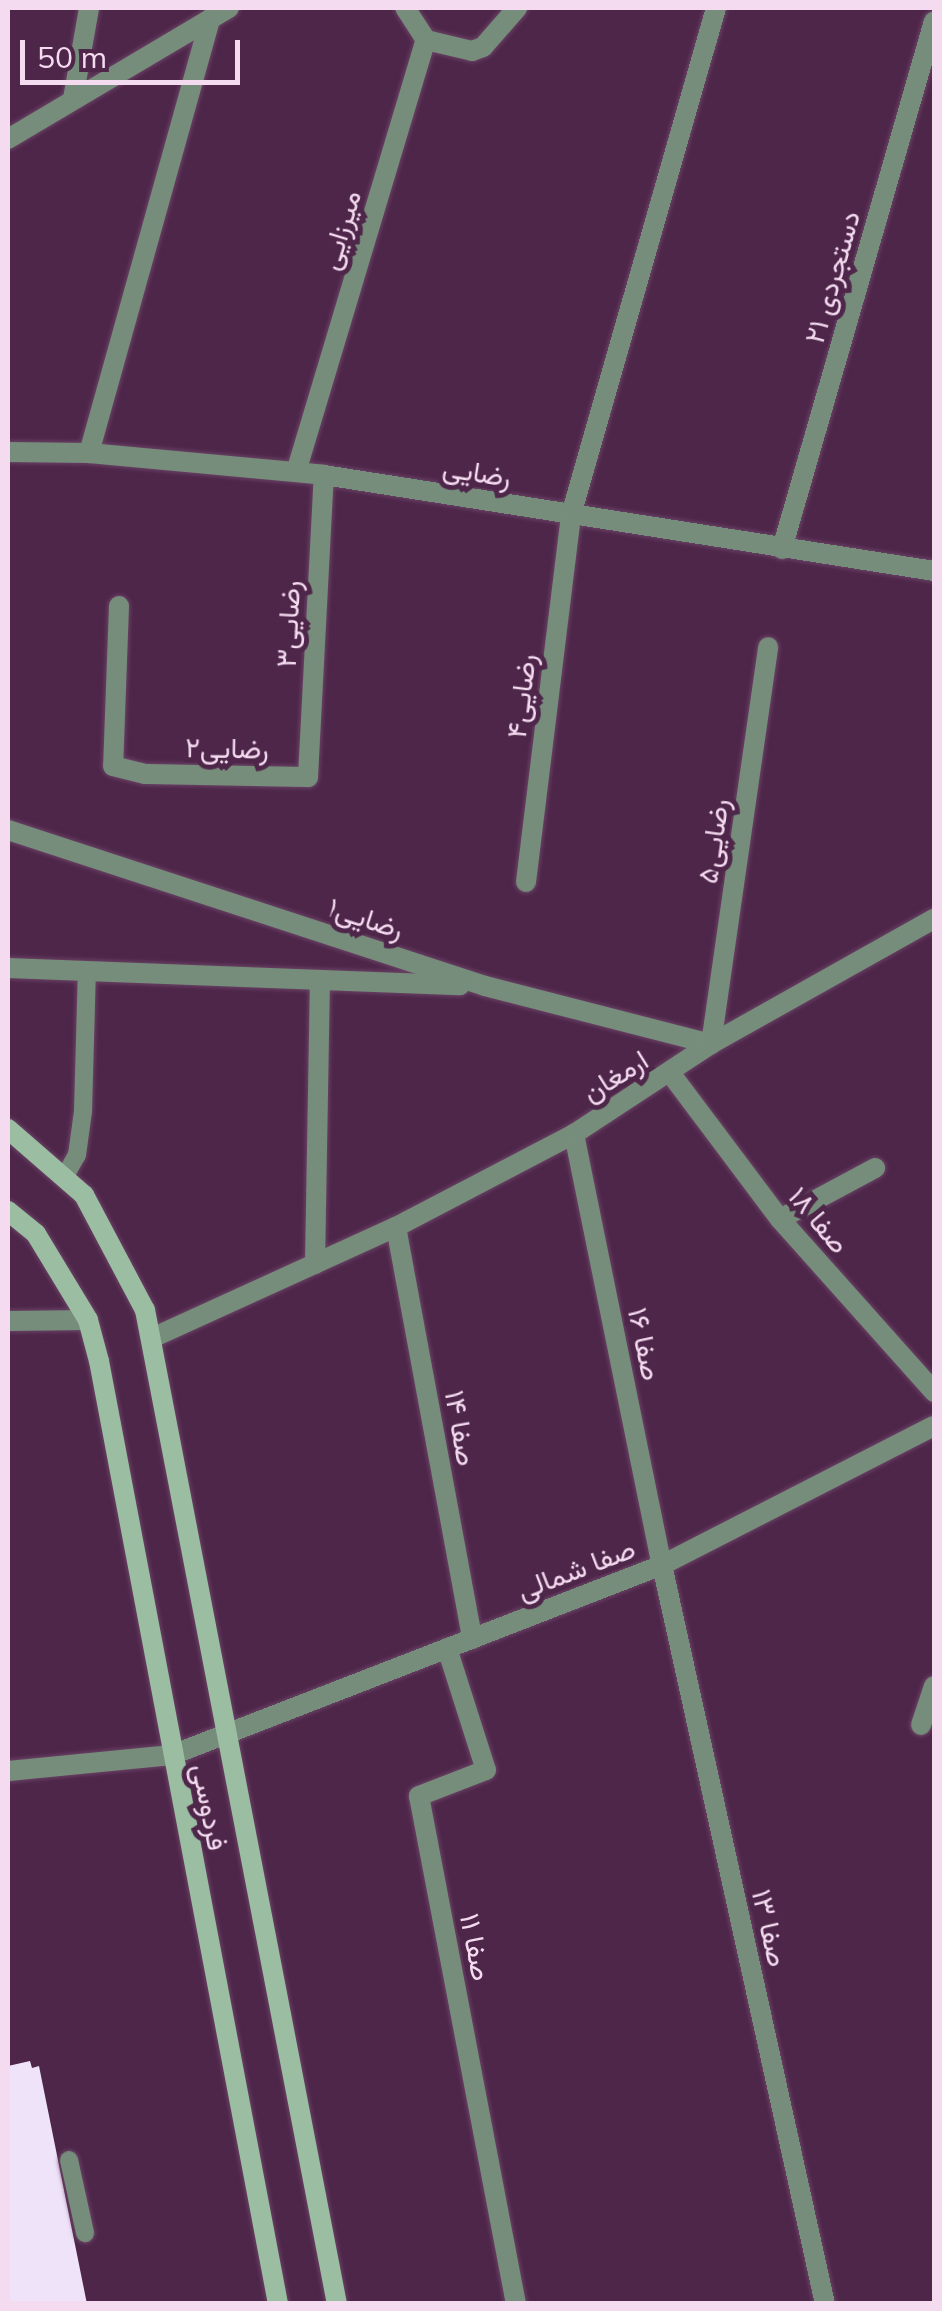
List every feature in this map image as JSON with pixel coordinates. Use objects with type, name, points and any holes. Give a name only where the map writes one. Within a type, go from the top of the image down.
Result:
[{"type":"main road","name":"فردوسی","points":[[8,1128],[84,1195],[145,1310],[337,2304]]},
{"type":"main road","name":"فردوسی","points":[[8,1210],[36,1234],[88,1320],[100,1361],[278,2304]]},
{"type":"street","points":[[74,99],[88,8]]},
{"type":"street","points":[[8,139],[229,8]]},
{"type":"street","points":[[405,8],[426,40],[472,51],[483,47],[518,8]]},
{"type":"street","name":"رضایی۴","points":[[526,882],[572,516],[716,8]]},
{"type":"street","points":[[89,453],[210,18]]},
{"type":"street","name":"دستجردی ۲۱","points":[[782,549],[934,21]]},
{"type":"street","name":"میرزایی","points":[[296,472],[426,40]]},
{"type":"street","name":"رضایی","points":[[8,452],[89,453],[324,475],[934,570]]},
{"type":"street","name":"رضایی۳","points":[[308,777],[324,475]]},
{"type":"street","name":"رضایی۲","points":[[119,606],[110,752],[113,766],[145,774],[308,777]]},
{"type":"street","name":"رضایی۵","points":[[712,1044],[768,647]]},
{"type":"street","name":"رضایی۱","points":[[8,830],[485,986],[712,1044]]},
{"type":"street","name":"ارمغان","points":[[152,1338],[396,1227],[574,1134],[712,1044],[934,917]]},
{"type":"street","points":[[8,968],[485,986]]},
{"type":"street","points":[[315,1264],[320,980]]},
{"type":"street","name":"صفا ۱۸","points":[[671,1074],[780,1219],[934,1392]]},
{"type":"street","name":"صفا ۱۶","points":[[574,1134],[662,1565]]},
{"type":"street","points":[[780,1219],[875,1168]]},
{"type":"street","name":"صفا ۱۴","points":[[396,1227],[472,1639]]},
{"type":"street","points":[[8,1321],[88,1320]]},
{"type":"street","name":"صفا شمالی","points":[[8,1771],[172,1755],[662,1565],[934,1426]]},
{"type":"street","name":"صفا ۱۳","points":[[662,1565],[826,2304]]},
{"type":"street","name":"صفا ۱۱","points":[[447,1648],[486,1770],[419,1796],[516,2304]]},
{"type":"street","points":[[921,1724],[934,1686]]},
{"type":"lane","points":[[64,1178],[77,1154],[83,1112],[86,971]]},
{"type":"lane","points":[[69,2160],[85,2233]]},
{"type":"building","points":[[30,2061],[32,2068],[39,2066],[87,2304],[8,2304],[8,2066]]}]
